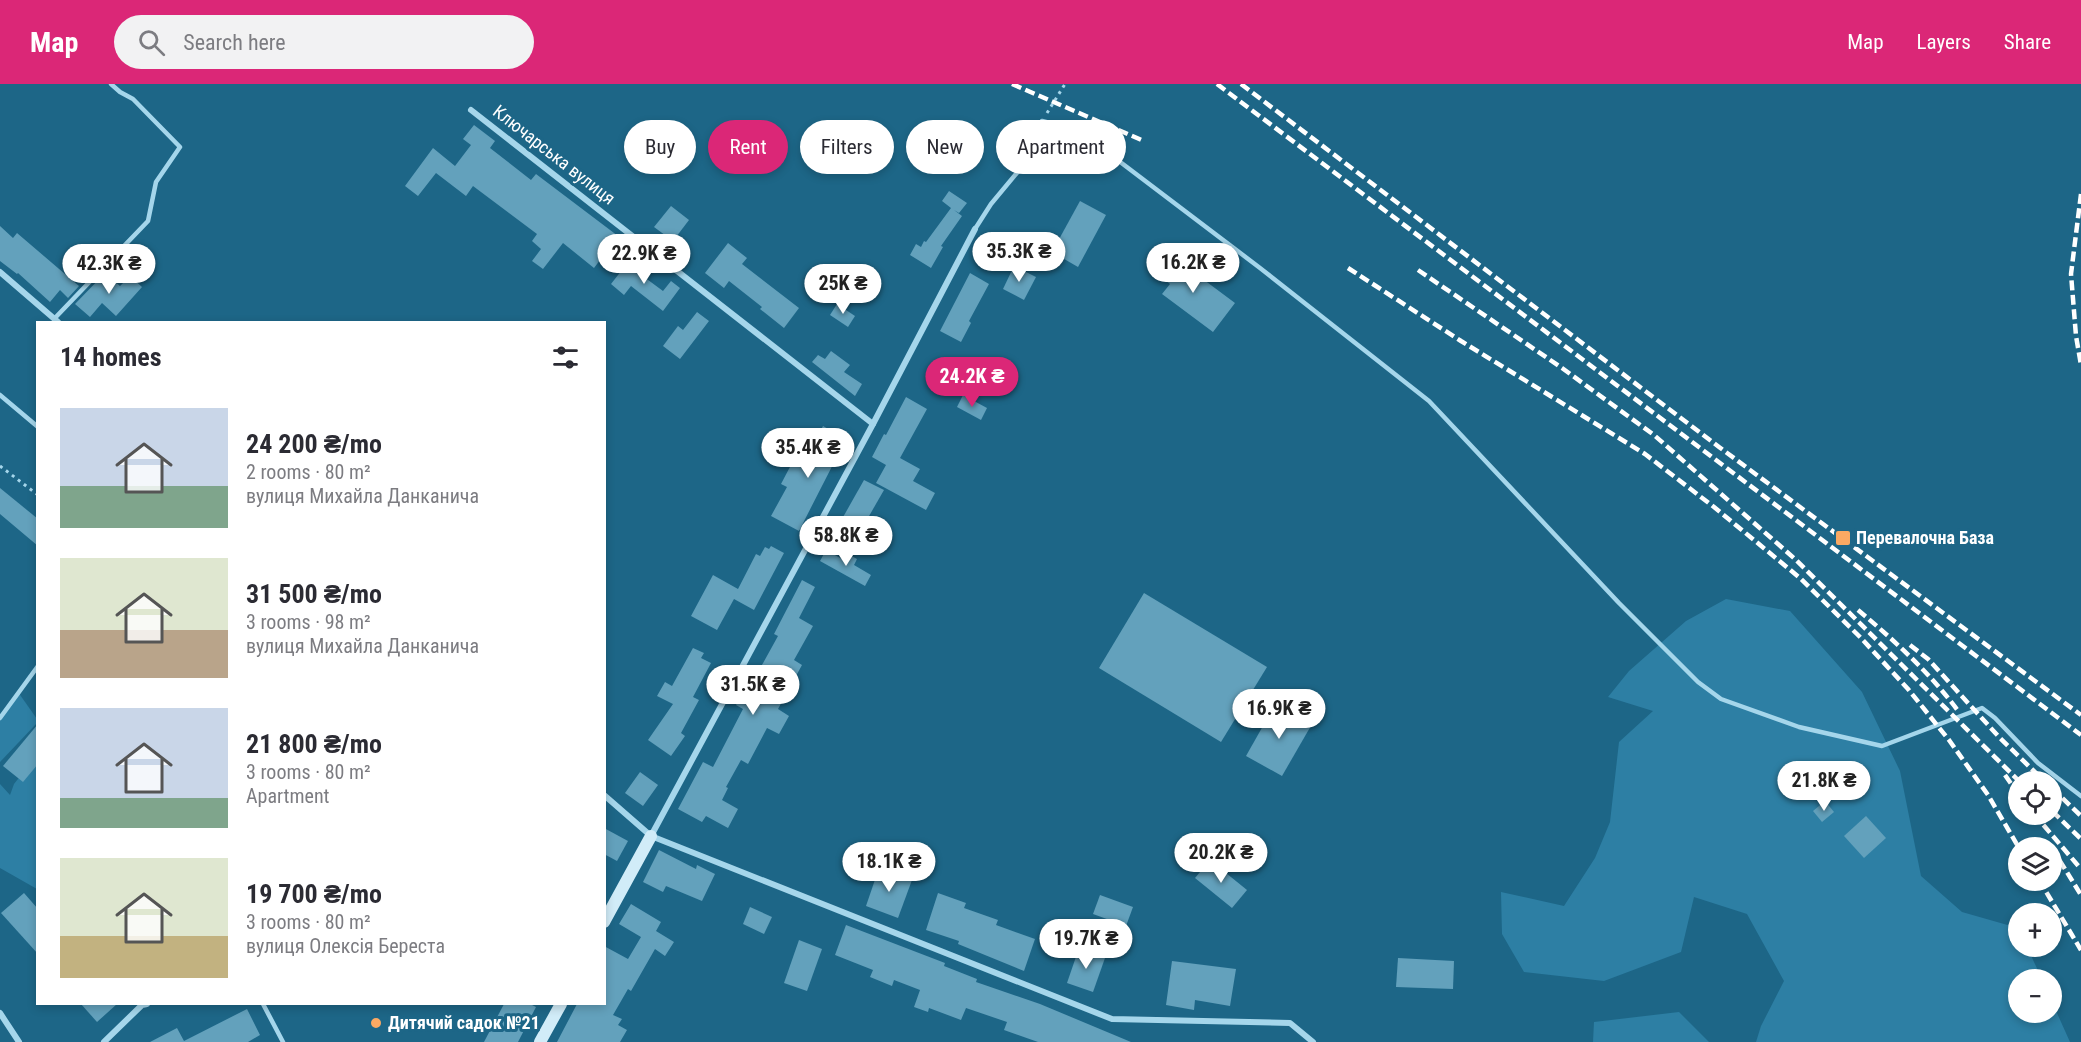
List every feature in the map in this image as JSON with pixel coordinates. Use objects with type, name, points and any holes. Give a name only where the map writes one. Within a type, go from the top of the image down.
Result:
[{"type":"street","name":"Ключарська вулиця","points":[[471,110],[873,424]]},
{"type":"street","points":[[606,918],[975,230]]},
{"type":"street","points":[[0,272],[56,321]]},
{"type":"street","points":[[606,797],[651,836],[1112,1018],[1290,1023],[1313,1042]]},
{"type":"street","points":[[104,1042],[142,1005]]},
{"type":"street","points":[[540,1042],[560,1005]]},
{"type":"street","points":[[0,1013],[19,1042]]},
{"type":"lane","points":[[56,321],[148,221],[156,182],[180,147],[133,99],[111,84]]},
{"type":"lane","points":[[1126,166],[1429,401],[1619,603],[1698,682],[1721,699],[1799,727],[1882,747],[1982,708],[1995,718],[2038,763],[2081,796]]},
{"type":"lane","points":[[975,230],[991,204],[1016,174]]},
{"type":"lane","points":[[0,395],[36,425]]},
{"type":"lane","points":[[0,718],[36,669]]},
{"type":"lane","points":[[264,1005],[282,1040],[275,1042]]},
{"type":"path","points":[[1043,120],[1065,84]]},
{"type":"path","points":[[0,466],[36,493]]},
{"type":"shaded area","points":[[1726,599],[1790,611],[1862,692],[1900,771],[1921,876],[1962,912],[2008,925],[2008,957],[2032,957],[2037,969],[2008,969],[2008,1023],[2061,1023],[2070,1042],[1756,1042],[1761,1026],[1784,981],[1747,914],[1694,897],[1681,952],[1604,981],[1524,972],[1502,934],[1501,892],[1564,906],[1595,858],[1610,822],[1619,742],[1653,711],[1608,697],[1629,671],[1686,621]]},
{"type":"shaded area","points":[[18,692],[36,718],[36,724],[0,762],[0,718]]},
{"type":"shaded area","points":[[36,756],[36,888],[0,868],[0,784],[10,795],[14,784]]},
{"type":"shaded area","points":[[1679,1012],[1709,1042],[1593,1042],[1594,1022]]},
{"type":"building","points":[[474,125],[495,141],[490,148],[531,180],[536,174],[618,236],[594,268],[563,243],[543,269],[532,261],[541,249],[532,241],[537,234],[473,186],[466,196],[436,173],[418,196],[405,186],[433,148],[455,166],[471,145],[463,139]]},
{"type":"building","points":[[949,191],[967,203],[959,213],[954,210],[962,216],[941,246],[943,247],[931,268],[910,255],[916,244],[921,247],[924,241],[926,242],[951,208],[942,201]]},
{"type":"building","points":[[1080,201],[1106,215],[1078,267],[1052,252]]},
{"type":"building","points":[[671,206],[689,220],[673,241],[654,227]]},
{"type":"building","points":[[0,226],[13,238],[17,233],[79,286],[68,298],[60,290],[50,302],[18,273],[0,261]]},
{"type":"building","points":[[728,243],[747,258],[742,264],[799,308],[784,328],[729,281],[724,288],[705,273]]},
{"type":"building","points":[[1160,254],[1180,270],[1184,265],[1235,303],[1213,332],[1162,294],[1170,284],[1149,268]]},
{"type":"building","points":[[632,257],[646,267],[640,274],[663,291],[671,281],[680,288],[663,311],[631,286],[624,295],[611,284]]},
{"type":"building","points":[[1014,266],[1036,277],[1024,300],[1003,289]]},
{"type":"building","points":[[105,273],[120,286],[130,276],[142,287],[116,316],[102,303],[90,317],[75,304]]},
{"type":"building","points":[[970,273],[989,284],[969,321],[971,323],[961,342],[940,331]]},
{"type":"building","points":[[837,304],[855,316],[848,327],[830,315]]},
{"type":"building","points":[[697,312],[709,321],[680,359],[663,346],[678,326],[683,330]]},
{"type":"building","points":[[831,351],[850,365],[844,372],[862,384],[855,396],[812,362],[818,355],[825,359]]},
{"type":"building","points":[[963,395],[987,408],[981,420],[957,407]]},
{"type":"building","points":[[906,397],[927,409],[900,458],[920,469],[913,481],[935,493],[926,510],[876,483],[886,465],[872,457]]},
{"type":"building","points":[[823,426],[846,439],[799,531],[771,516],[787,487],[781,484],[792,463],[801,467]]},
{"type":"building","points":[[864,480],[884,490],[857,537],[838,526]]},
{"type":"building","points":[[0,488],[36,517],[36,544],[0,514]]},
{"type":"building","points":[[771,546],[784,553],[754,610],[734,599],[717,630],[691,616],[713,575],[738,589],[756,554],[760,556],[765,547],[769,549]]},
{"type":"building","points":[[826,550],[842,559],[846,553],[857,559],[854,565],[871,575],[865,586],[820,561]]},
{"type":"building","points":[[802,580],[815,587],[799,618],[813,626],[794,660],[802,665],[778,709],[789,716],[779,734],[767,728],[748,764],[741,760],[726,787],[728,788],[722,800],[738,809],[728,828],[706,816],[702,822],[678,809],[703,762],[713,767],[743,709],[736,705],[749,682],[752,683],[778,636],[774,634]]},
{"type":"building","points":[[1144,593],[1267,667],[1221,742],[1099,668]]},
{"type":"building","points":[[693,648],[704,653],[701,658],[711,663],[693,697],[699,700],[681,733],[685,736],[671,756],[648,740],[673,704],[657,696],[665,682],[672,686]]},
{"type":"building","points":[[1276,703],[1312,724],[1282,776],[1246,756]]},
{"type":"building","points":[[36,726],[36,766],[23,782],[3,766]]},
{"type":"building","points":[[640,772],[658,785],[643,806],[625,793]]},
{"type":"building","points":[[1825,801],[1834,812],[1822,822],[1813,811]]},
{"type":"building","points":[[1866,816],[1886,838],[1864,858],[1844,836]]},
{"type":"building","points":[[606,829],[628,841],[617,861],[606,855]]},
{"type":"building","points":[[659,850],[696,869],[697,865],[715,874],[702,901],[666,886],[663,892],[643,882]]},
{"type":"building","points":[[1210,860],[1247,890],[1232,908],[1195,878]]},
{"type":"building","points":[[879,868],[912,880],[898,918],[866,906]]},
{"type":"building","points":[[24,893],[36,907],[36,952],[1,913]]},
{"type":"building","points":[[938,893],[966,903],[964,908],[998,920],[996,925],[1035,939],[1024,971],[958,944],[959,941],[926,930]]},
{"type":"building","points":[[1100,895],[1133,907],[1126,926],[1093,914]]},
{"type":"building","points":[[631,904],[661,922],[656,931],[674,942],[665,956],[655,949],[631,991],[628,989],[613,1015],[622,1019],[618,1025],[627,1030],[620,1042],[557,1042],[576,1005],[606,1005],[606,947],[628,959],[641,937],[619,924]]},
{"type":"building","points":[[750,907],[772,917],[764,934],[743,924]]},
{"type":"building","points":[[846,925],[945,963],[944,966],[977,979],[976,982],[1040,1004],[1131,1042],[1038,1042],[1004,1030],[1007,1022],[966,1008],[961,1020],[929,1008],[928,1012],[914,1007],[920,990],[894,980],[892,986],[870,977],[873,970],[835,955]]},
{"type":"building","points":[[799,940],[822,949],[807,991],[784,983]]},
{"type":"building","points":[[1079,948],[1105,958],[1093,992],[1067,983]]},
{"type":"building","points":[[1398,958],[1454,961],[1453,989],[1396,987]]},
{"type":"building","points":[[1172,961],[1236,969],[1230,1006],[1195,1000],[1194,1010],[1166,1005]]},
{"type":"building","points":[[82,1005],[116,1005],[97,1022]]},
{"type":"building","points":[[503,1005],[536,1007],[518,1042],[484,1042]]},
{"type":"building","points":[[247,1009],[260,1035],[248,1042],[150,1042],[177,1028],[184,1041]]},
{"type":"railway","points":[[1012,84],[1144,141]]},
{"type":"railway","points":[[1217,84],[2081,735]]},
{"type":"railway","points":[[1241,84],[1719,447],[2081,715]]},
{"type":"railway","points":[[2081,194],[2071,274],[2076,336],[2081,365]]},
{"type":"railway","points":[[1348,268],[1461,341],[1645,454],[1800,578],[1861,638],[1908,689],[1949,740],[1988,795],[2013,837]]},
{"type":"railway","points":[[1418,270],[1562,368],[1654,435],[1795,559],[2009,771]]},
{"type":"railway","points":[[1858,610],[1912,658],[1959,712]]},
{"type":"railway","points":[[1910,645],[1928,659],[1999,737],[2034,771]]},
{"type":"railway","points":[[2005,775],[2008,779]]},
{"type":"railway","points":[[2062,798],[2081,816]]},
{"type":"railway","points":[[2062,821],[2081,839]]},
{"type":"railway","points":[[2043,825],[2081,869]]},
{"type":"railway","points":[[2062,864],[2081,895]]},
{"type":"railway","points":[[2046,891],[2081,950]]},
{"type":"place","name":"Перевалочна База","points":[[1843,538]]},
{"type":"place","name":"Дитячий садок №21","points":[[376,1023]]}]
